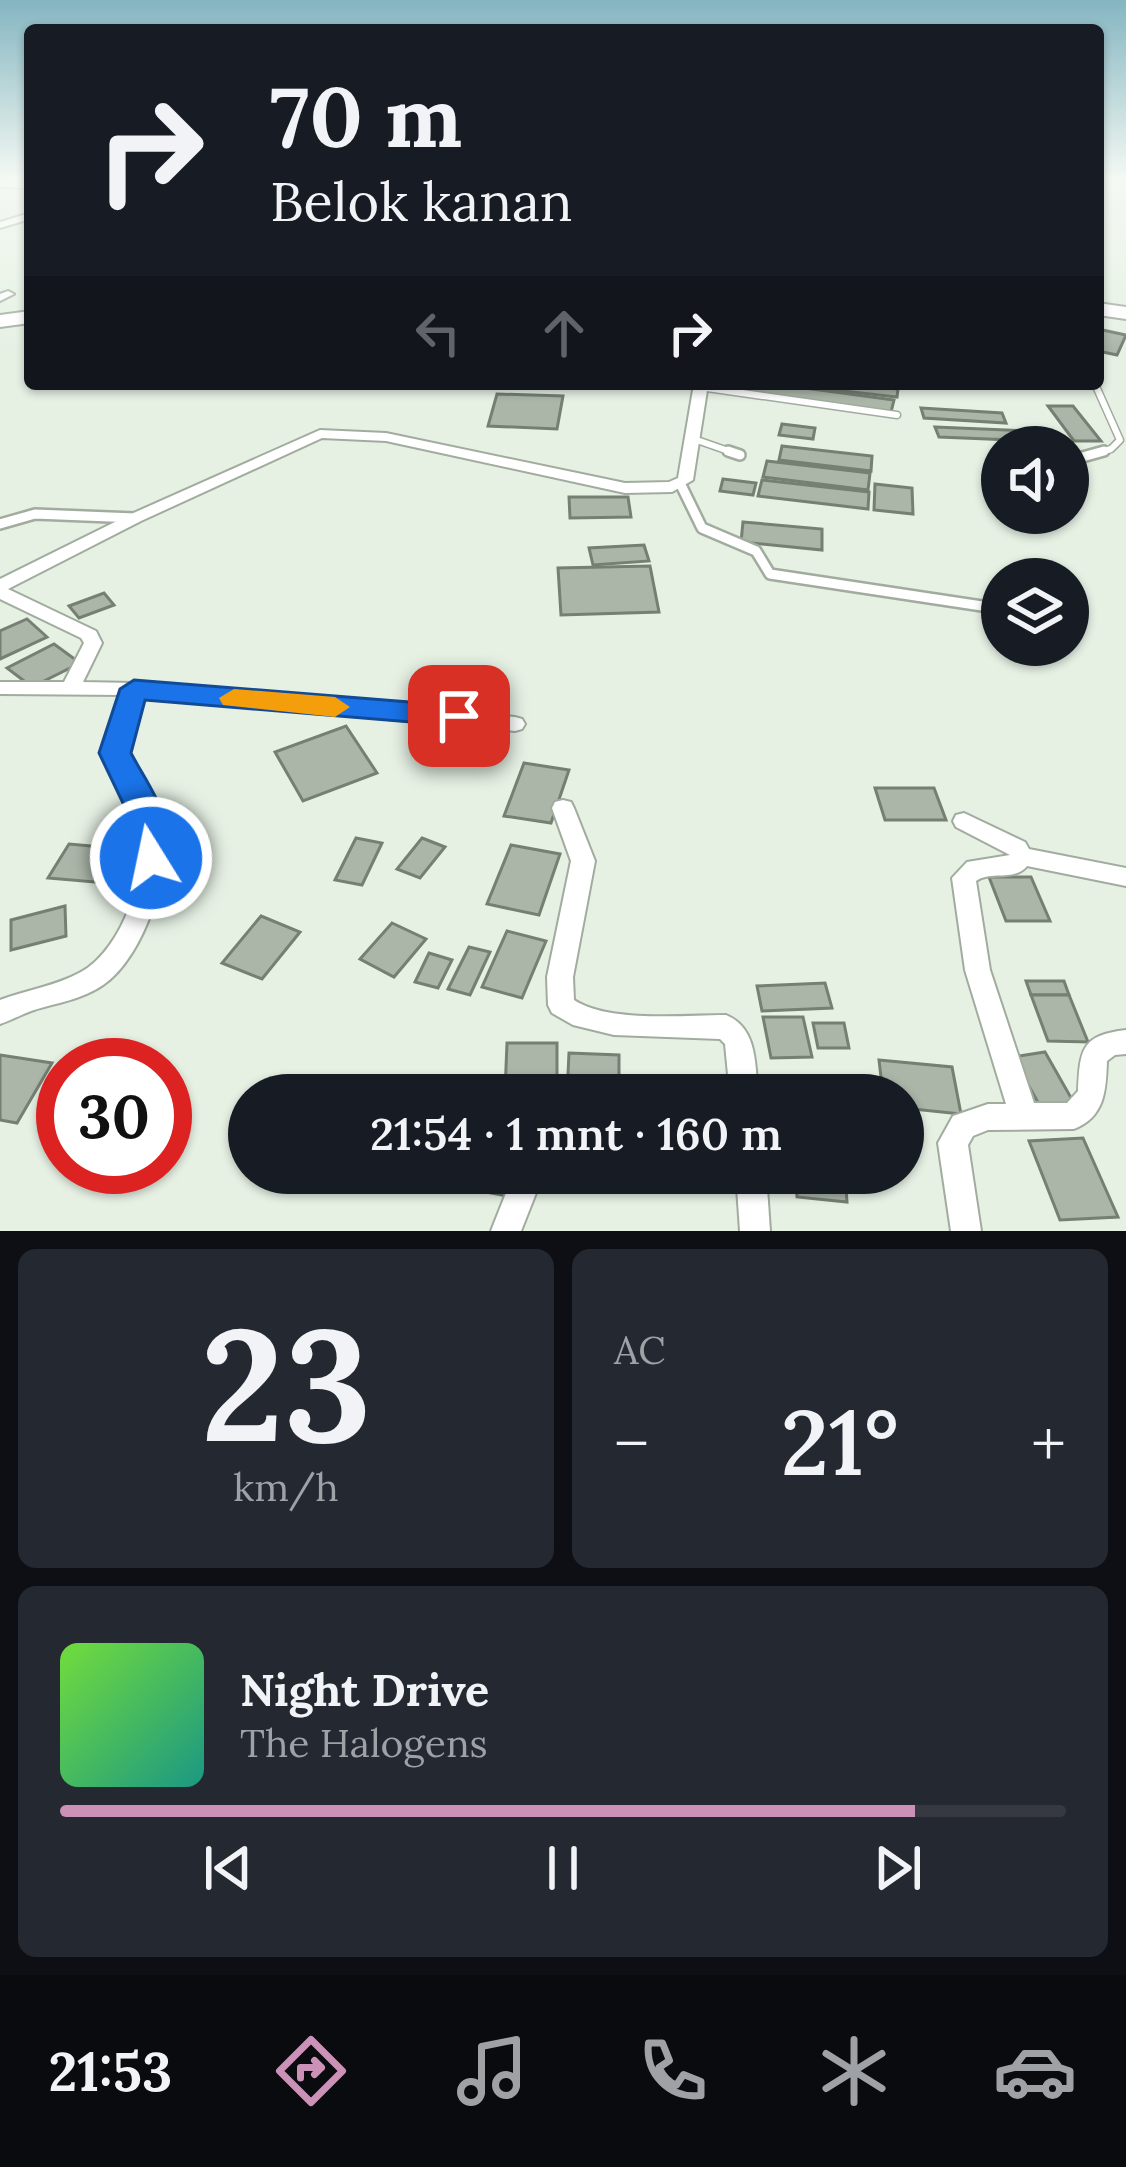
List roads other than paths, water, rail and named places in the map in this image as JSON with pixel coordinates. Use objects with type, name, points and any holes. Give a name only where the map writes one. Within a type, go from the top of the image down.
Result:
[{"type":"street","points":[[0,589],[135,518],[320,434],[386,437],[604,485],[647,489],[681,484],[694,439],[700,390]]},
{"type":"street","points":[[0,589],[89,635],[93,643],[71,688]]},
{"type":"street","points":[[0,688],[134,689],[515,724]]},
{"type":"street","points":[[0,1012],[91,980],[129,942],[151,858],[152,826],[115,753],[134,689]]},
{"type":"street","points":[[563,808],[583,861],[560,977],[561,1005],[576,1017],[613,1022],[726,1027],[738,1039],[742,1074]]},
{"type":"street","points":[[964,821],[1016,848],[1022,856],[1126,877]]},
{"type":"street","points":[[1022,856],[1014,866],[975,868],[964,878],[966,922],[980,987],[1025,1117]]},
{"type":"street","points":[[966,1231],[953,1143],[963,1126],[988,1117],[1074,1116],[1092,1096],[1093,1055],[1109,1044],[1126,1042]]},
{"type":"street","points":[[506,1231],[521,1194]]},
{"type":"street","points":[[752,1194],[755,1231]]},
{"type":"lane","points":[[726,390],[897,416]]},
{"type":"lane","points":[[1089,455],[1111,449],[1120,440],[1098,390]]},
{"type":"lane","points":[[694,439],[740,455]]},
{"type":"lane","points":[[681,484],[702,528],[756,551],[770,574],[981,606]]},
{"type":"lane","points":[[0,524],[35,514],[135,518]]}]
